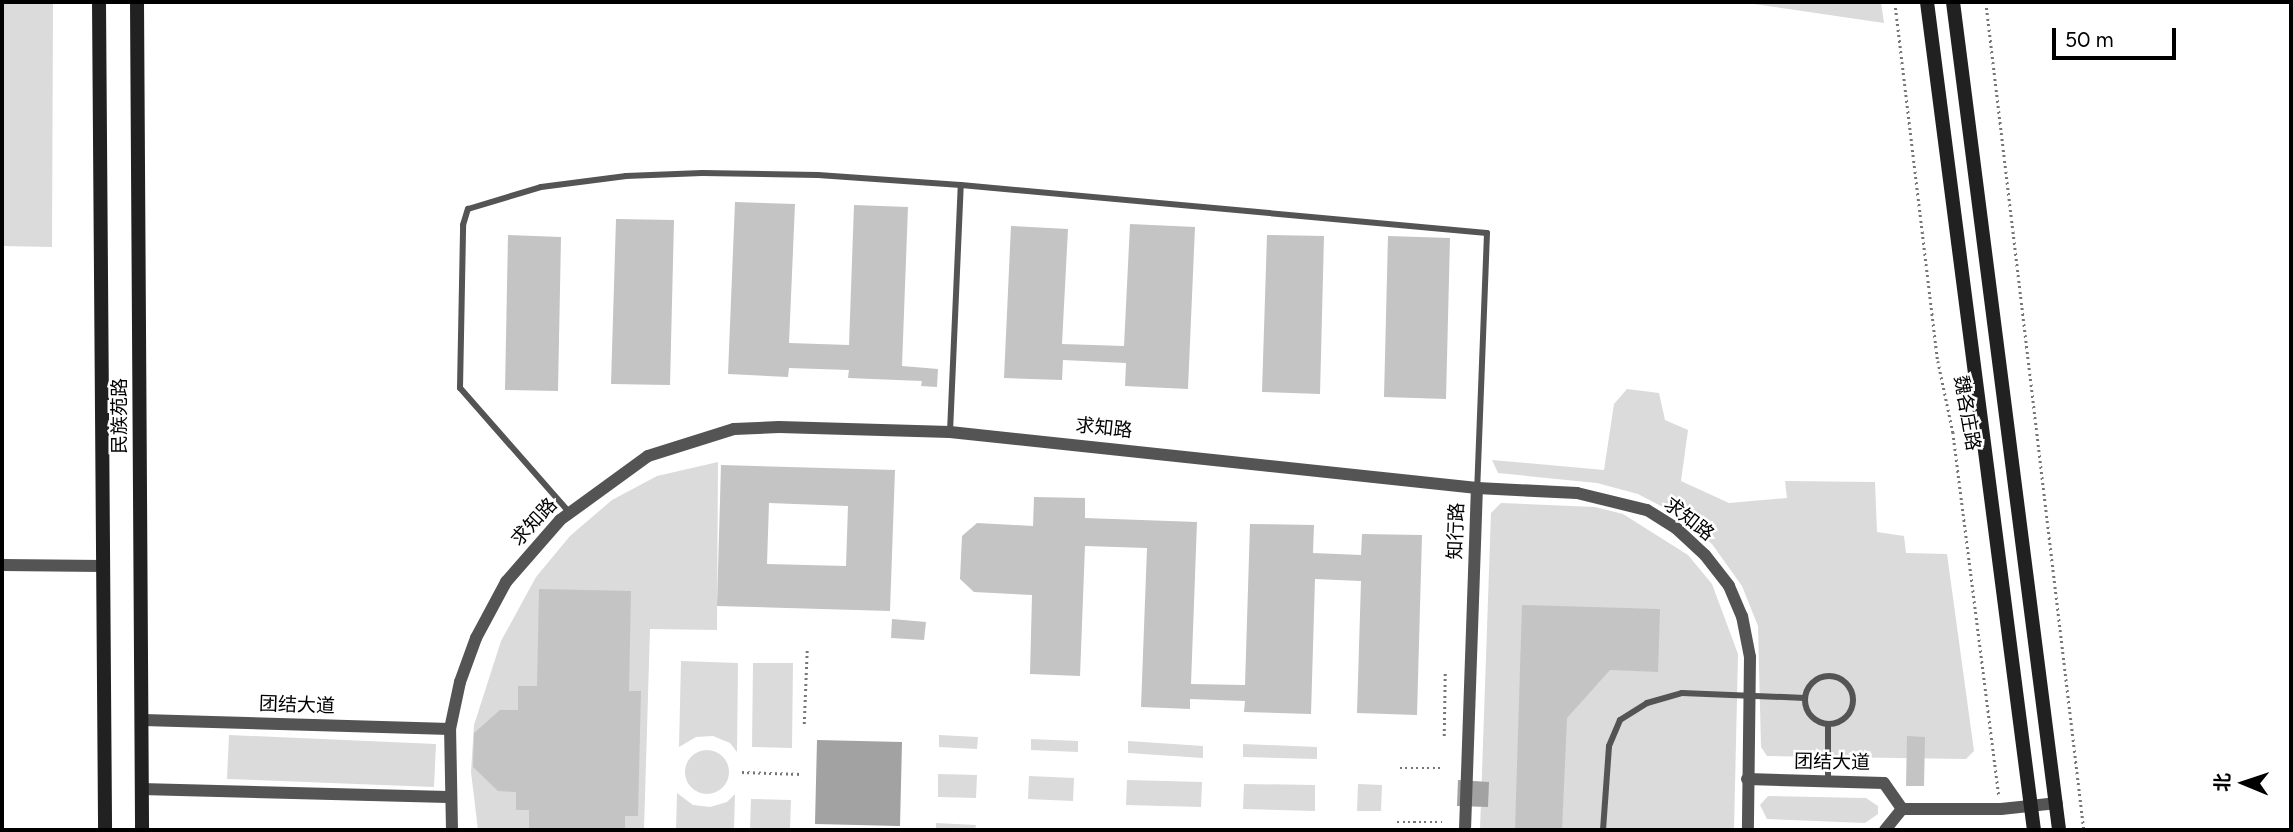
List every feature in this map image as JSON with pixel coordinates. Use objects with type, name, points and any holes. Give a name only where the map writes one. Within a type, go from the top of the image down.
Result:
[{"type":"main road","name":"民族苑路","points":[[99,2],[105,830]]},
{"type":"main road","name":"民族苑路","points":[[137,2],[142,830]]},
{"type":"main road","name":"魏各庄路","points":[[1927,2],[2034,830]]},
{"type":"main road","name":"魏各庄路","points":[[1953,2],[2059,830]]},
{"type":"street","name":"求知路","points":[[452,830],[448,797],[450,729],[476,638],[506,582],[569,512],[648,456],[734,429],[950,432],[1477,488],[1615,499],[1647,510],[1677,528],[1729,586],[1745,630],[1751,696],[1746,830]]},
{"type":"street","name":"知行路","points":[[1465,830],[1477,488]]},
{"type":"street","points":[[2,565],[103,566]]},
{"type":"street","name":"团结大道","points":[[142,720],[450,729]]},
{"type":"street","name":"团结大道","points":[[1747,779],[1884,783],[1902,809]]},
{"type":"street","points":[[142,789],[448,797]]},
{"type":"street","points":[[1885,830],[1902,809],[2001,809],[2056,803]]},
{"type":"lane","points":[[569,512],[460,388],[463,225],[468,209],[541,187],[626,176],[818,175],[961,185],[950,432]]},
{"type":"lane","name":"知行路","points":[[961,185],[1487,233],[1477,488]]},
{"type":"lane","points":[[1834,676],[1848,684],[1852,708],[1843,720],[1828,724],[1809,713],[1805,698],[1818,678],[1834,676]]},
{"type":"lane","points":[[1603,830],[1609,746],[1620,720],[1647,703],[1682,693],[1805,698]]},
{"type":"lane","points":[[1828,724],[1828,781]]},
{"type":"path","name":"魏各庄路","points":[[1895,2],[1938,361],[1953,432],[2001,809]]},
{"type":"path","points":[[1986,2],[2084,830]]},
{"type":"path","points":[[804,724],[807,650]]},
{"type":"path","points":[[1444,736],[1445,672]]},
{"type":"path","points":[[1400,768],[1444,768]]},
{"type":"path","points":[[742,772],[802,774]]},
{"type":"path","points":[[1397,822],[1442,822]]},
{"type":"shaded area","points":[[2,2],[53,2],[52,247],[2,246]]},
{"type":"shaded area","points":[[1740,2],[1881,2],[1884,23]]},
{"type":"shaded area","points":[[1627,389],[1659,393],[1665,420],[1688,430],[1681,481],[1729,503],[1787,498],[1785,481],[1875,482],[1877,532],[1904,536],[1906,553],[1947,554],[1974,751],[1966,759],[1767,756],[1761,747],[1758,626],[1742,586],[1712,544],[1680,516],[1638,494],[1597,483],[1498,473],[1492,460],[1604,470],[1614,404]]},
{"type":"shaded area","points":[[718,462],[717,630],[650,629],[644,830],[478,830],[471,772],[474,725],[501,641],[536,577],[570,536],[612,500],[657,476]]},
{"type":"shaded area","points":[[1501,503],[1595,507],[1623,514],[1688,555],[1712,584],[1738,654],[1734,830],[1480,830],[1491,513]]},
{"type":"shaded area","points":[[681,661],[738,663],[737,752],[730,743],[713,736],[696,737],[679,747]]},
{"type":"shaded area","points":[[753,663],[793,663],[792,748],[752,747]]},
{"type":"shaded area","points":[[229,735],[436,744],[434,787],[227,779]]},
{"type":"shaded area","points":[[939,735],[978,737],[977,749],[939,747]]},
{"type":"shaded area","points":[[1031,739],[1078,741],[1078,752],[1031,750]]},
{"type":"shaded area","points":[[817,740],[902,742],[900,826],[815,824]]},
{"type":"shaded area","points":[[1128,741],[1203,746],[1203,758],[1128,753]]},
{"type":"shaded area","points":[[1243,744],[1317,747],[1317,759],[1243,757]]},
{"type":"shaded area","points":[[707,750],[722,757],[729,772],[722,787],[707,794],[692,787],[685,772],[692,757]]},
{"type":"shaded area","points":[[938,774],[977,775],[976,798],[938,797]]},
{"type":"shaded area","points":[[1029,776],[1074,778],[1073,801],[1028,799]]},
{"type":"shaded area","points":[[1127,780],[1202,782],[1201,807],[1126,805]]},
{"type":"shaded area","points":[[1458,780],[1489,782],[1488,807],[1457,806]]},
{"type":"shaded area","points":[[1244,784],[1315,785],[1315,811],[1243,809]]},
{"type":"shaded area","points":[[1358,784],[1382,785],[1381,811],[1357,811]]},
{"type":"shaded area","points":[[677,793],[693,805],[710,807],[727,802],[735,794],[734,830],[676,830]]},
{"type":"shaded area","points":[[1768,796],[1866,798],[1878,806],[1878,814],[1865,823],[1767,819],[1760,805]]},
{"type":"shaded area","points":[[751,799],[791,800],[790,830],[750,830]]},
{"type":"shaded area","points":[[936,823],[976,825],[975,830],[936,830]]},
{"type":"building","points":[[735,202],[795,204],[789,343],[849,345],[854,205],[908,207],[902,366],[938,369],[937,387],[921,386],[922,381],[848,378],[849,370],[789,368],[788,377],[728,374]]},
{"type":"building","points":[[616,219],[674,220],[670,385],[611,384]]},
{"type":"building","points":[[1130,224],[1195,227],[1188,389],[1125,386],[1126,363],[1063,360],[1062,380],[1004,378],[1011,226],[1068,229],[1062,344],[1124,346]]},
{"type":"building","points":[[508,235],[561,237],[558,391],[505,390]]},
{"type":"building","points":[[1267,235],[1324,236],[1320,394],[1262,392]]},
{"type":"building","points":[[1388,236],[1450,238],[1446,399],[1384,397]]},
{"type":"building","points":[[721,465],[895,470],[890,611],[717,606]],"holes":[[[769,503],[848,506],[846,566],[767,564]]]},
{"type":"building","points":[[1034,497],[1085,498],[1085,518],[1197,522],[1191,684],[1245,685],[1250,524],[1314,525],[1313,553],[1361,555],[1362,534],[1422,535],[1417,715],[1357,713],[1361,581],[1315,579],[1311,714],[1244,712],[1245,701],[1190,699],[1190,709],[1141,707],[1147,548],[1085,546],[1080,676],[1030,674],[1032,595],[974,592],[960,579],[962,536],[977,523],[1033,526]]},
{"type":"building","points":[[539,589],[631,591],[629,691],[641,691],[638,816],[625,816],[625,830],[529,830],[529,810],[516,810],[516,792],[498,791],[473,767],[474,733],[500,710],[518,710],[518,686],[537,686]]},
{"type":"building","points":[[1522,605],[1660,609],[1658,672],[1610,670],[1567,718],[1562,830],[1515,830]]},
{"type":"building","points":[[892,619],[926,622],[924,640],[891,638]]},
{"type":"building","points":[[1907,736],[1925,737],[1924,786],[1906,786]]}]
